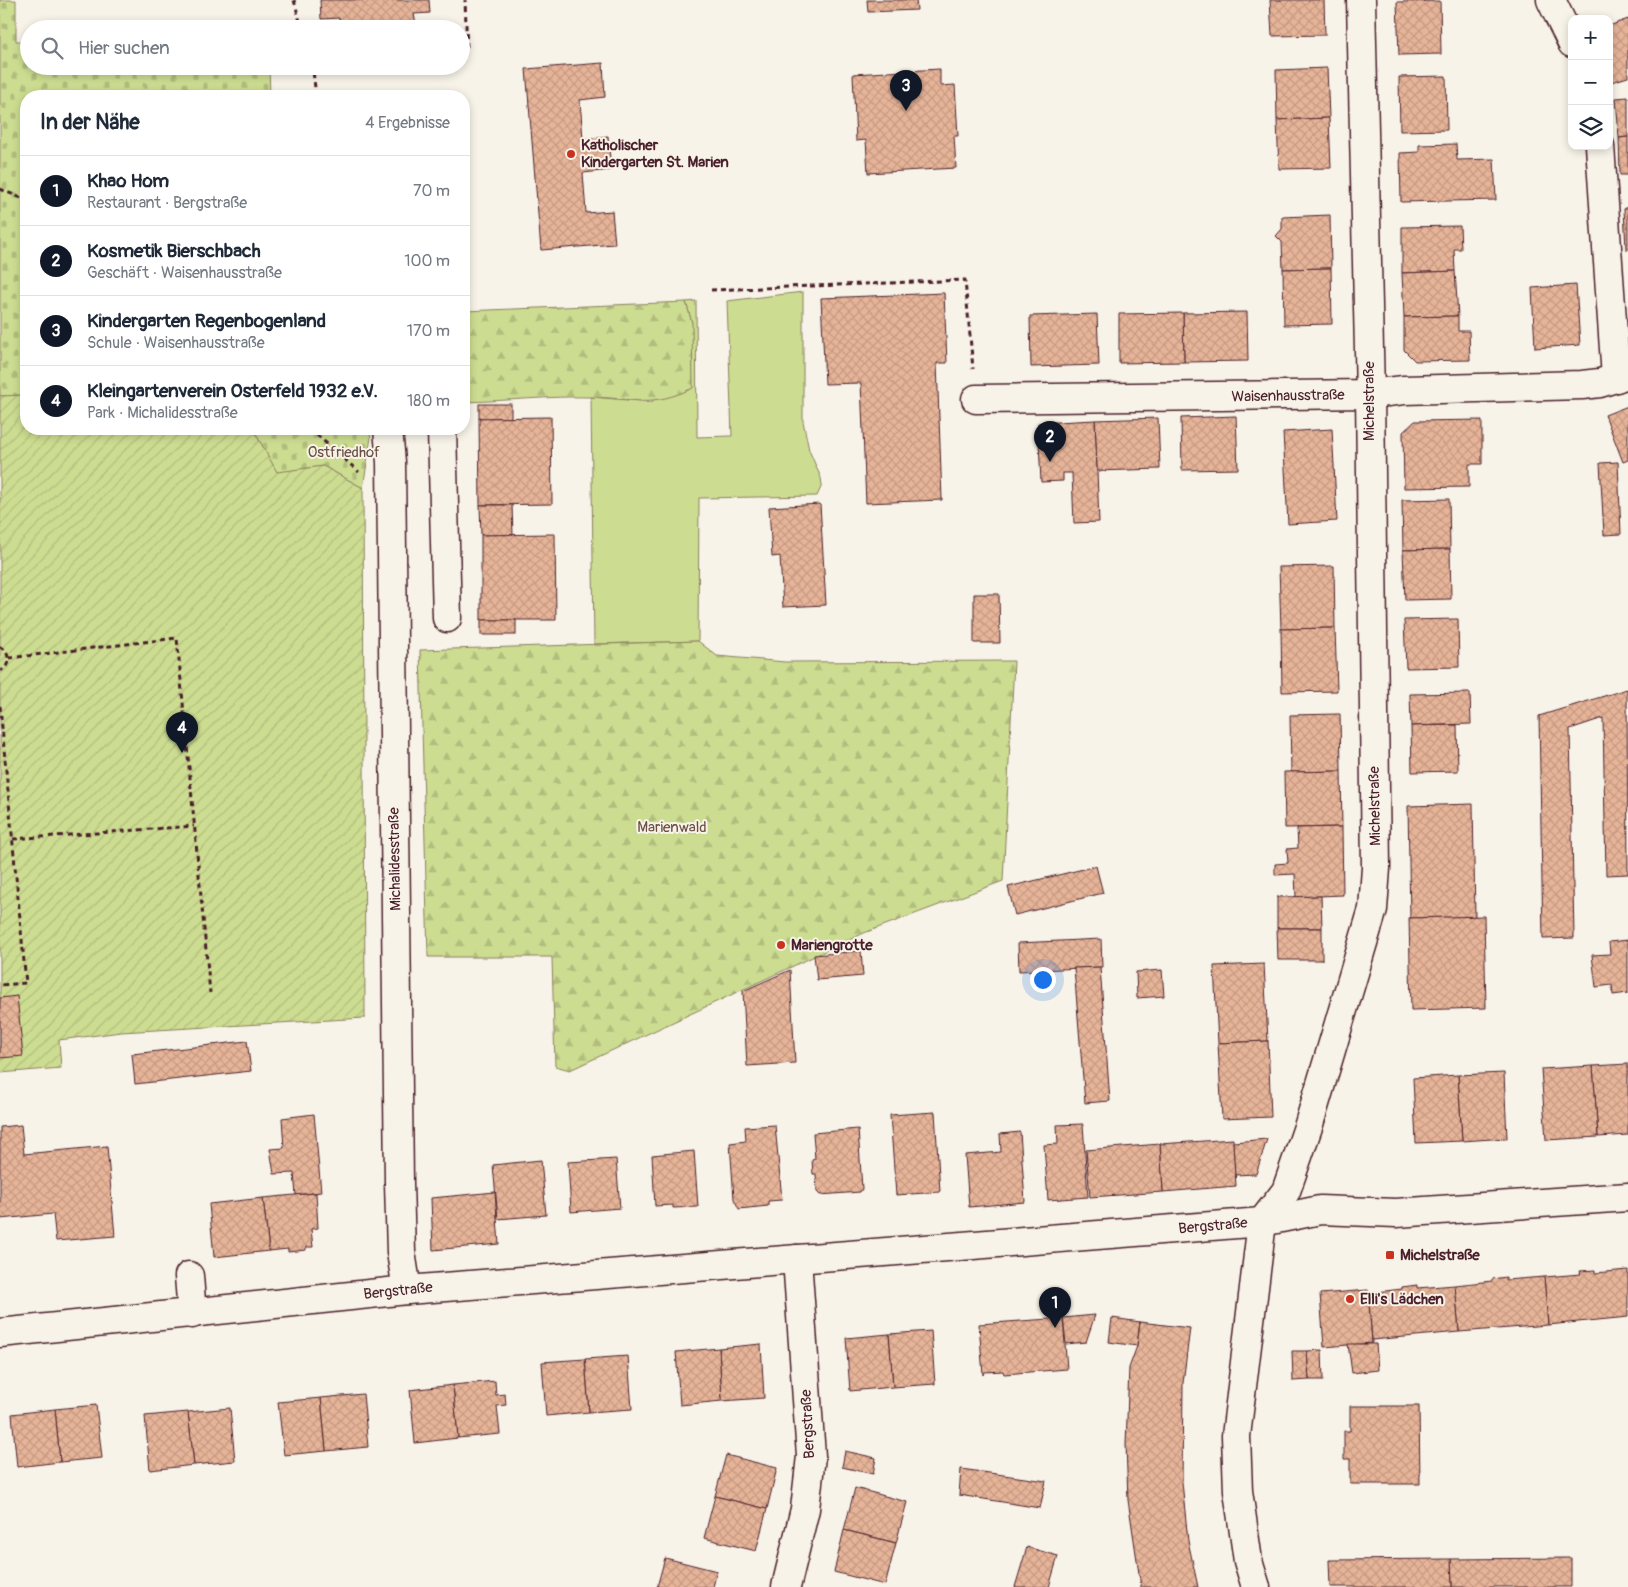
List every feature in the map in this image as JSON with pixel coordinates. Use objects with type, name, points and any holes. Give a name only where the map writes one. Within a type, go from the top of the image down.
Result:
[{"type":"street","name":"Michelstraße","points":[[1262,1222],[1286,1191],[1309,1124],[1373,909],[1376,868],[1370,394],[1361,0]]},
{"type":"street","points":[[1551,0],[1568,35]]},
{"type":"street","points":[[1600,150],[1622,376]]},
{"type":"street","name":"Waisenhausstraße","points":[[976,400],[1370,394],[1404,390],[1582,385],[1600,383],[1622,376]]},
{"type":"street","name":"Michalidesstraße","points":[[388,435],[392,500],[399,1184],[401,1252],[407,1290]]},
{"type":"street","points":[[442,435],[447,618]]},
{"type":"street","name":"Bergstraße","points":[[0,1333],[407,1290],[1262,1222],[1320,1210],[1396,1213],[1628,1197]]},
{"type":"street","points":[[1256,1587],[1248,1561],[1238,1491],[1236,1436],[1262,1222]]},
{"type":"street","name":"Bergstraße","points":[[786,1587],[805,1509],[811,1456],[797,1259]]},
{"type":"street","points":[[189,1276],[192,1314]]},
{"type":"path","points":[[294,0],[300,20]]},
{"type":"path","points":[[466,0],[466,20]]},
{"type":"path","points":[[313,75],[315,90]]},
{"type":"path","points":[[0,189],[20,197]]},
{"type":"path","points":[[711,290],[965,280],[976,400]]},
{"type":"path","points":[[317,435],[392,500]]},
{"type":"path","points":[[8,658],[177,638],[210,993]]},
{"type":"path","points":[[0,647],[6,650],[8,658],[7,666],[0,671]]},
{"type":"path","points":[[0,706],[26,983],[0,985]]},
{"type":"path","points":[[13,840],[194,826]]},
{"type":"green space","points":[[0,0],[16,0],[16,41],[20,41],[20,75],[269,75],[270,90],[20,90],[20,395],[0,396]]},
{"type":"green space","points":[[803,292],[803,421],[809,450],[821,478],[822,485],[817,496],[699,498],[698,641],[594,644],[591,397],[652,402],[692,323],[686,302],[696,301],[697,437],[732,436],[727,301]]},
{"type":"green space","points":[[686,302],[692,323],[693,388],[654,400],[575,397],[470,402],[470,311]]},
{"type":"green space","points":[[20,395],[20,435],[256,435],[277,472],[323,466],[363,488],[365,1018],[121,1032],[59,1040],[61,1068],[0,1073],[0,396]]},
{"type":"green space","name":"Ostfriedhof","points":[[256,435],[370,435],[363,488],[323,466],[277,473]]},
{"type":"green space","name":"Marienwald","points":[[698,641],[717,656],[785,662],[1014,661],[1003,881],[864,933],[570,1070],[555,1066],[552,957],[428,957],[420,650]]},
{"type":"building","points":[[320,0],[429,0],[430,13],[414,14],[415,20],[321,19]]},
{"type":"building","points":[[867,0],[916,0],[917,10],[868,12]]},
{"type":"building","points":[[1270,0],[1324,0],[1325,35],[1272,36]]},
{"type":"building","points":[[1440,1],[1441,54],[1399,55],[1397,2]]},
{"type":"building","points":[[1628,19],[1628,77],[1613,81],[1613,60],[1613,25]]},
{"type":"building","name":"Katholischer Kindergarten St. Marien","points":[[603,63],[605,97],[580,100],[583,139],[608,136],[611,170],[583,173],[586,213],[612,211],[615,244],[541,250],[526,69]]},
{"type":"building","points":[[1327,68],[1329,118],[1277,120],[1276,70]]},
{"type":"building","points":[[940,69],[940,86],[955,85],[958,136],[954,136],[956,168],[868,173],[866,140],[856,141],[853,74]]},
{"type":"building","points":[[1446,76],[1447,130],[1400,131],[1399,77]]},
{"type":"building","points":[[1628,97],[1628,137],[1619,138],[1616,98]]},
{"type":"building","points":[[1329,118],[1331,168],[1279,169],[1277,120]]},
{"type":"building","points":[[1628,137],[1628,175],[1620,175],[1619,138]]},
{"type":"building","points":[[1456,144],[1457,160],[1494,159],[1496,200],[1401,202],[1400,153],[1419,152],[1419,145]]},
{"type":"building","points":[[1628,207],[1628,250],[1626,250],[1624,209]]},
{"type":"building","points":[[1330,215],[1331,268],[1283,269],[1282,242],[1276,236],[1282,229],[1282,217]]},
{"type":"building","points":[[1460,226],[1461,249],[1454,249],[1455,271],[1402,273],[1402,227]]},
{"type":"building","points":[[1331,268],[1332,324],[1284,325],[1283,269]]},
{"type":"building","points":[[1455,271],[1458,316],[1404,317],[1402,273]]},
{"type":"building","points":[[1576,285],[1580,345],[1535,348],[1532,288]]},
{"type":"building","points":[[944,293],[947,363],[937,363],[942,500],[866,503],[861,383],[825,384],[821,298]]},
{"type":"building","points":[[1247,312],[1248,361],[1184,362],[1183,313]]},
{"type":"building","points":[[1183,313],[1184,362],[1119,363],[1119,314]]},
{"type":"building","points":[[1097,314],[1099,365],[1031,367],[1030,316]]},
{"type":"building","points":[[1458,316],[1458,331],[1469,331],[1470,360],[1415,361],[1404,350],[1404,317]]},
{"type":"building","points":[[479,404],[511,404],[511,418],[479,418]]},
{"type":"building","points":[[1628,406],[1628,460],[1623,462],[1605,415]]},
{"type":"building","points":[[1236,416],[1238,469],[1182,470],[1181,418]]},
{"type":"building","points":[[551,417],[552,504],[480,505],[479,418]]},
{"type":"building","points":[[1158,418],[1160,469],[1097,471],[1095,420]]},
{"type":"building","points":[[1095,420],[1099,522],[1074,523],[1072,473],[1063,473],[1063,481],[1041,482],[1038,423]]},
{"type":"building","points":[[1482,420],[1482,464],[1469,464],[1469,487],[1404,488],[1403,432],[1415,421]]},
{"type":"building","points":[[1332,429],[1337,521],[1288,524],[1283,432]]},
{"type":"building","points":[[1618,462],[1621,534],[1604,535],[1600,463]]},
{"type":"building","points":[[1449,499],[1450,549],[1403,550],[1402,500]]},
{"type":"building","points":[[820,504],[826,605],[783,607],[780,556],[772,557],[769,507]]},
{"type":"building","points":[[480,505],[512,505],[513,535],[481,535]]},
{"type":"building","points":[[555,534],[556,620],[481,620],[481,535]]},
{"type":"building","points":[[1450,549],[1451,599],[1405,600],[1403,550]]},
{"type":"building","points":[[1334,566],[1335,628],[1281,629],[1279,567]]},
{"type":"building","points":[[974,594],[999,594],[1000,643],[974,643]]},
{"type":"building","points":[[1458,619],[1459,667],[1406,668],[1404,620]]},
{"type":"building","points":[[481,620],[516,620],[516,635],[481,635]]},
{"type":"building","points":[[1335,628],[1337,691],[1282,692],[1281,629]]},
{"type":"building","points":[[1627,689],[1628,874],[1606,875],[1603,718],[1570,729],[1574,938],[1543,939],[1539,716]]},
{"type":"building","points":[[1470,693],[1471,724],[1411,726],[1410,694]]},
{"type":"building","points":[[1340,714],[1341,771],[1291,772],[1290,715]]},
{"type":"building","points":[[1457,725],[1458,771],[1412,772],[1411,726]]},
{"type":"building","points":[[1341,771],[1342,827],[1285,828],[1284,772]]},
{"type":"building","points":[[1473,804],[1475,917],[1410,918],[1408,806]]},
{"type":"building","points":[[1342,827],[1343,895],[1296,897],[1295,874],[1275,875],[1275,864],[1288,863],[1287,849],[1298,848],[1297,828]]},
{"type":"building","points":[[1096,866],[1103,893],[1015,915],[1008,887]]},
{"type":"building","points":[[1321,896],[1322,928],[1277,928],[1277,897]]},
{"type":"building","points":[[1484,916],[1486,1008],[1411,1010],[1409,918]]},
{"type":"building","points":[[1277,928],[1322,928],[1322,960],[1278,960]]},
{"type":"building","points":[[1101,939],[1102,967],[1019,971],[1018,943]]},
{"type":"building","points":[[1628,940],[1628,993],[1613,995],[1612,985],[1596,987],[1592,955],[1610,954],[1609,942]]},
{"type":"building","points":[[861,951],[863,976],[817,980],[814,955]]},
{"type":"building","points":[[1264,964],[1268,1041],[1218,1043],[1214,966]]},
{"type":"building","points":[[1100,967],[1110,1101],[1085,1103],[1074,968]]},
{"type":"building","points":[[790,970],[795,1063],[747,1066],[743,991]]},
{"type":"building","points":[[1162,970],[1164,996],[1137,998],[1136,972]]},
{"type":"building","points":[[17,996],[23,1056],[0,1058],[0,998]]},
{"type":"building","points":[[247,1041],[251,1071],[135,1084],[132,1054]]},
{"type":"building","points":[[1268,1041],[1271,1117],[1222,1119],[1218,1043]]},
{"type":"building","points":[[1628,1064],[1628,1135],[1598,1137],[1593,1066]]},
{"type":"building","points":[[1593,1066],[1598,1137],[1546,1140],[1541,1069]]},
{"type":"building","points":[[1504,1073],[1507,1138],[1462,1141],[1458,1075]]},
{"type":"building","points":[[1458,1075],[1462,1141],[1416,1143],[1413,1078]]},
{"type":"building","points":[[935,1112],[940,1192],[896,1195],[890,1115]]},
{"type":"building","points":[[314,1114],[321,1192],[296,1195],[294,1173],[274,1174],[270,1149],[284,1148],[282,1118]]},
{"type":"building","points":[[1083,1124],[1088,1197],[1048,1200],[1044,1145],[1058,1144],[1057,1125]]},
{"type":"building","points":[[21,1125],[24,1154],[107,1146],[115,1236],[56,1241],[53,1214],[0,1219],[0,1127]]},
{"type":"building","points":[[775,1125],[782,1200],[768,1201],[768,1206],[739,1209],[734,1199],[730,1143],[746,1141],[745,1127]]},
{"type":"building","points":[[858,1129],[862,1189],[860,1192],[820,1195],[817,1192],[816,1174],[813,1174],[812,1160],[815,1159],[813,1133]]},
{"type":"building","points":[[1020,1132],[1025,1202],[969,1207],[965,1155],[1001,1152],[1000,1134]]},
{"type":"building","points":[[1233,1139],[1236,1186],[1163,1192],[1160,1144]]},
{"type":"building","points":[[1267,1139],[1256,1174],[1235,1175],[1233,1142]]},
{"type":"building","points":[[1160,1144],[1163,1192],[1090,1197],[1086,1150]]},
{"type":"building","points":[[694,1151],[698,1207],[673,1208],[673,1205],[655,1206],[652,1155]]},
{"type":"building","points":[[616,1159],[620,1208],[571,1212],[568,1162]]},
{"type":"building","points":[[541,1160],[546,1215],[498,1219],[493,1165]]},
{"type":"building","points":[[495,1192],[499,1244],[433,1250],[431,1198]]},
{"type":"building","points":[[316,1193],[318,1228],[311,1229],[313,1247],[306,1247],[306,1250],[288,1252],[288,1249],[269,1251],[263,1198]]},
{"type":"building","points":[[263,1198],[269,1251],[214,1257],[209,1204]]},
{"type":"building","points":[[1595,1270],[1595,1273],[1628,1270],[1628,1317],[1548,1325],[1544,1277],[1581,1274],[1580,1271]]},
{"type":"building","points":[[1506,1277],[1506,1280],[1544,1277],[1548,1325],[1459,1332],[1455,1285],[1492,1281],[1492,1279]]},
{"type":"building","points":[[1417,1285],[1417,1288],[1455,1285],[1459,1332],[1372,1340],[1368,1293],[1402,1289],[1402,1287]]},
{"type":"building","points":[[1368,1290],[1372,1343],[1324,1347],[1320,1294]]},
{"type":"building","points":[[1095,1315],[1086,1342],[1066,1344],[1063,1318]]},
{"type":"building","points":[[1063,1318],[1067,1369],[1004,1374],[1003,1371],[984,1372],[983,1375],[979,1324]]},
{"type":"building","points":[[1112,1318],[1140,1322],[1137,1346],[1109,1342]]},
{"type":"building","points":[[1140,1322],[1190,1328],[1183,1383],[1182,1482],[1188,1541],[1198,1587],[1141,1587],[1128,1500],[1126,1444],[1129,1368],[1137,1346]]},
{"type":"building","points":[[931,1331],[935,1384],[893,1387],[889,1334]]},
{"type":"building","points":[[889,1334],[893,1387],[850,1391],[846,1338]]},
{"type":"building","points":[[761,1344],[764,1398],[722,1401],[719,1348]]},
{"type":"building","points":[[1348,1344],[1376,1344],[1378,1370],[1352,1373]]},
{"type":"building","points":[[719,1348],[722,1401],[680,1405],[676,1352]]},
{"type":"building","points":[[1322,1350],[1323,1380],[1309,1380],[1307,1351]]},
{"type":"building","points":[[1292,1351],[1307,1351],[1309,1380],[1293,1381]]},
{"type":"building","points":[[628,1356],[632,1409],[589,1412],[585,1359]]},
{"type":"building","points":[[585,1359],[589,1412],[546,1416],[542,1362]]},
{"type":"building","points":[[495,1381],[496,1395],[505,1394],[506,1405],[497,1406],[500,1434],[458,1438],[453,1385]]},
{"type":"building","points":[[453,1385],[458,1438],[415,1443],[410,1390]]},
{"type":"building","points":[[363,1394],[368,1447],[326,1451],[321,1398]]},
{"type":"building","points":[[321,1398],[326,1451],[284,1455],[278,1402]]},
{"type":"building","points":[[96,1405],[102,1458],[60,1462],[55,1409]]},
{"type":"building","points":[[1350,1406],[1419,1406],[1420,1484],[1350,1484],[1350,1459],[1344,1459],[1344,1431],[1350,1431]]},
{"type":"building","points":[[230,1408],[235,1461],[194,1465],[188,1412]]},
{"type":"building","points":[[55,1409],[60,1462],[17,1467],[12,1414]]},
{"type":"building","points":[[188,1412],[194,1465],[150,1470],[145,1416]]},
{"type":"building","points":[[845,1451],[876,1458],[873,1474],[842,1467]]},
{"type":"building","points":[[726,1455],[777,1468],[767,1509],[715,1496]]},
{"type":"building","points":[[961,1469],[1046,1481],[1040,1508],[959,1495]]},
{"type":"building","points":[[855,1488],[907,1502],[896,1543],[844,1530]]},
{"type":"building","points":[[715,1496],[767,1509],[756,1551],[704,1538]]},
{"type":"building","points":[[844,1530],[896,1543],[885,1585],[834,1572]]},
{"type":"building","points":[[1027,1547],[1058,1556],[1049,1587],[1015,1587]]},
{"type":"building","points":[[665,1558],[717,1571],[713,1587],[657,1587]]},
{"type":"building","points":[[1571,1558],[1571,1587],[1452,1587],[1451,1559]]},
{"type":"building","points":[[1451,1559],[1452,1587],[1330,1587],[1329,1560]]},
{"type":"place","name":"Kindergarten Regenbogenland","points":[[906,111]]},
{"type":"place","name":"Katholischer Kindergarten St. Marien","points":[[571,154]]},
{"type":"place","name":"Kosmetik Bierschbach","points":[[1050,462]]},
{"type":"place","name":"Kleingartenverein Osterfeld 1932 e.V.","points":[[182,753]]},
{"type":"place","name":"Mariengrotte","points":[[781,945]]},
{"type":"place","name":"Michelstraße","points":[[1390,1255]]},
{"type":"place","name":"Elli's Lädchen","points":[[1350,1299]]},
{"type":"place","name":"Khao Hom","points":[[1055,1328]]}]
